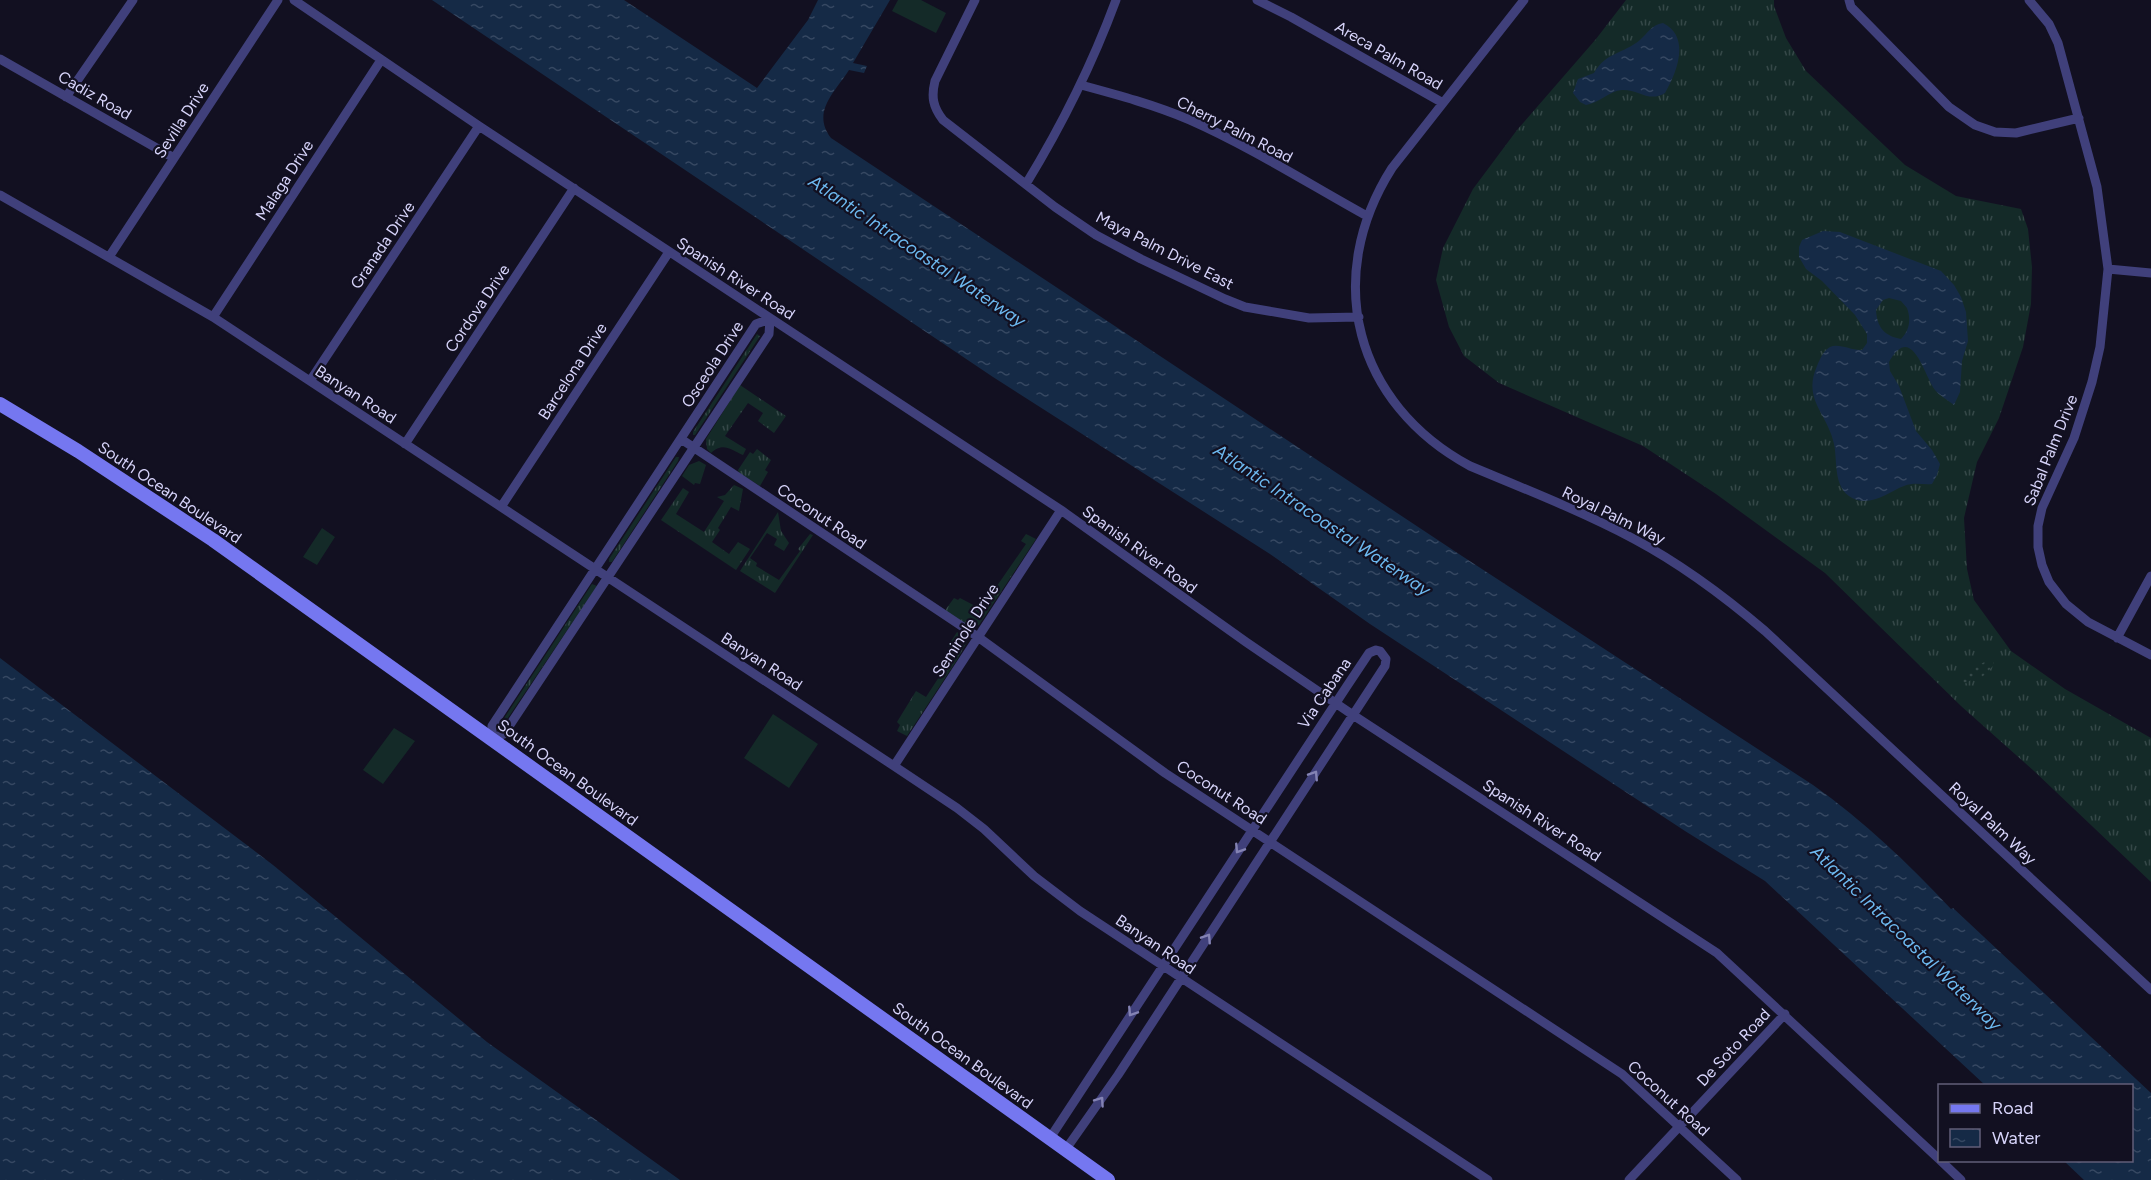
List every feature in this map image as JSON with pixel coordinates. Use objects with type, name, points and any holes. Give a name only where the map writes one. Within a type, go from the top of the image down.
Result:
[{"type":"main road","name":"South Ocean Boulevard","points":[[0,404],[87,456],[213,540],[1108,1180]]},
{"type":"street","points":[[66,97],[133,0]]},
{"type":"street","name":"Sevilla Drive","points":[[109,257],[279,0]]},
{"type":"street","name":"Spanish River Road","points":[[294,0],[479,126],[1061,510],[1335,703],[1717,953],[1938,1158]]},
{"type":"street","name":"Maya Palm Drive East","points":[[975,0],[935,81],[933,98],[937,111],[944,120],[1055,207],[1096,234],[1141,259],[1235,303],[1265,311],[1309,318],[1359,317]]},
{"type":"street","points":[[1026,184],[1052,142],[1082,85],[1116,0]]},
{"type":"street","name":"Areca Palm Road","points":[[1257,0],[1443,103]]},
{"type":"street","name":"Royal Palm Way","points":[[1524,0],[1392,168],[1367,216],[1359,246],[1355,277],[1359,317],[1366,351],[1379,380],[1403,415],[1434,444],[1470,466],[1573,509],[1635,540],[1670,560],[1735,605],[1765,630],[2151,990]]},
{"type":"street","points":[[1849,0],[1851,7],[1949,107],[1975,125],[1995,132],[2016,133],[2079,118]]},
{"type":"street","name":"Sabal Palm Drive","points":[[2028,0],[2043,15],[2054,33],[2097,187],[2108,269],[2100,347],[2092,382],[2074,438],[2042,508],[2038,535],[2042,565],[2049,582],[2060,597],[2080,616],[2151,655]]},
{"type":"street","name":"Cadiz Road","points":[[0,59],[174,158]]},
{"type":"street","name":"Malaga Drive","points":[[213,316],[381,60]]},
{"type":"street","name":"Cherry Palm Road","points":[[1082,85],[1134,99],[1191,121],[1225,137],[1367,216]]},
{"type":"street","name":"Granada Drive","points":[[310,381],[479,126]]},
{"type":"street","name":"Cordova Drive","points":[[405,444],[574,188]]},
{"type":"street","name":"Banyan Road","points":[[0,195],[213,316],[894,766],[966,815],[1052,891],[1488,1180]]},
{"type":"street","name":"Barcelona Drive","points":[[501,507],[669,252]]},
{"type":"street","points":[[2108,269],[2151,273]]},
{"type":"street","name":"Osceola Drive","points":[[770,319],[769,334],[504,734],[492,738],[492,726],[756,324],[770,319]]},
{"type":"street","name":"Coconut Road","points":[[681,440],[978,637],[1165,773],[1622,1074],[1737,1180]]},
{"type":"street","name":"Seminole Drive","points":[[894,766],[1061,510]]},
{"type":"street","points":[[2117,638],[2151,576]]},
{"type":"street","name":"Via Cabana","points":[[1050,1138],[1335,703],[1369,653],[1380,651],[1386,659],[1385,666],[1066,1149]]},
{"type":"street","name":"De Soto Road","points":[[1629,1180],[1785,1014]]},
{"type":"street","name":"Spanish River Road","points":[[1942,1162],[1961,1180]]},
{"type":"green space","points":[[898,0],[921,0],[946,13],[936,33],[892,11]]},
{"type":"green space","points":[[1626,0],[1774,0],[1774,6],[1786,38],[1806,71],[1905,165],[1956,196],[2021,209],[2028,229],[2032,267],[2031,304],[2023,347],[1999,418],[1977,462],[1964,518],[1967,569],[1974,600],[2011,651],[2065,689],[2151,738],[2151,882],[2034,771],[1961,706],[1825,573],[1716,494],[1643,446],[1499,383],[1464,356],[1449,327],[1436,280],[1443,248],[1473,189],[1517,130],[1596,39]]},
{"type":"green space","points":[[757,334],[760,336],[693,435],[693,432]]},
{"type":"green space","points":[[740,385],[786,416],[774,433],[758,421],[763,413],[748,403],[725,436],[746,449],[743,455],[723,447],[711,453],[707,449],[706,439]]},
{"type":"green space","points":[[757,449],[771,460],[765,470],[768,472],[760,486],[739,473],[738,470],[750,452],[753,454]]},
{"type":"green space","points":[[676,457],[679,457],[678,461],[612,562],[609,562],[609,559]]},
{"type":"green space","points":[[699,461],[706,465],[700,484],[695,483],[694,485],[682,476],[689,465]]},
{"type":"green space","points":[[734,485],[743,489],[739,511],[731,507],[712,542],[729,554],[738,542],[750,549],[736,570],[661,520],[683,488],[689,492],[676,514],[704,532],[724,501],[717,497],[725,495]]},
{"type":"green space","points":[[778,512],[781,531],[789,543],[784,551],[774,545],[777,539],[767,533],[750,558],[757,563],[756,566],[779,580],[800,551],[798,549],[810,534],[813,535],[775,593],[740,571]]},
{"type":"green space","points":[[322,528],[335,537],[317,565],[303,557]]},
{"type":"green space","points":[[1026,534],[1036,539],[979,625],[966,625],[946,612],[954,598],[958,600],[960,598],[981,609],[1026,544],[1021,541]]},
{"type":"green space","points":[[592,584],[597,586],[501,728],[499,726]]},
{"type":"green space","points":[[957,632],[966,638],[967,642],[957,660],[907,736],[897,731],[900,725],[897,722],[916,691],[926,697],[956,651],[948,646]]},
{"type":"green space","points":[[1989,659],[1994,661],[1994,665],[1981,678],[1960,685],[1966,672]]},
{"type":"green space","points":[[773,714],[818,744],[789,788],[744,758]]},
{"type":"green space","points":[[394,728],[415,741],[383,784],[363,770]]},
{"type":"water","name":"Atlantic Intracoastal Waterway","points":[[432,0],[624,0],[757,88],[808,20],[818,0],[890,0],[853,63],[867,66],[864,73],[849,70],[827,102],[823,120],[825,129],[831,138],[1462,556],[1813,785],[1850,813],[2151,1093],[2151,1180],[2084,1180],[2065,1162],[2133,1162],[2133,1084],[1984,1084],[1765,881],[1370,624],[1270,554],[993,377]]},
{"type":"water","points":[[1663,23],[1672,29],[1679,46],[1677,65],[1665,93],[1654,97],[1622,90],[1613,92],[1591,104],[1586,105],[1580,102],[1573,93],[1578,79],[1594,73],[1609,57],[1634,45],[1653,27]]},
{"type":"water","points":[[1823,231],[1840,232],[1941,271],[1961,297],[1966,312],[1968,341],[1962,361],[1960,392],[1954,405],[1935,390],[1911,349],[1904,347],[1897,351],[1889,362],[1890,371],[1899,386],[1916,431],[1940,464],[1932,484],[1908,485],[1870,501],[1857,500],[1843,491],[1838,476],[1831,433],[1814,398],[1813,378],[1821,358],[1830,347],[1862,350],[1867,343],[1867,334],[1855,315],[1822,281],[1806,269],[1799,257],[1802,240]],"holes":[[[1889,298],[1901,301],[1907,308],[1909,316],[1908,328],[1901,339],[1890,336],[1882,330],[1876,310],[1883,300]]]},
{"type":"water","points":[[0,658],[273,865],[487,1042],[680,1180],[0,1180]]}]
